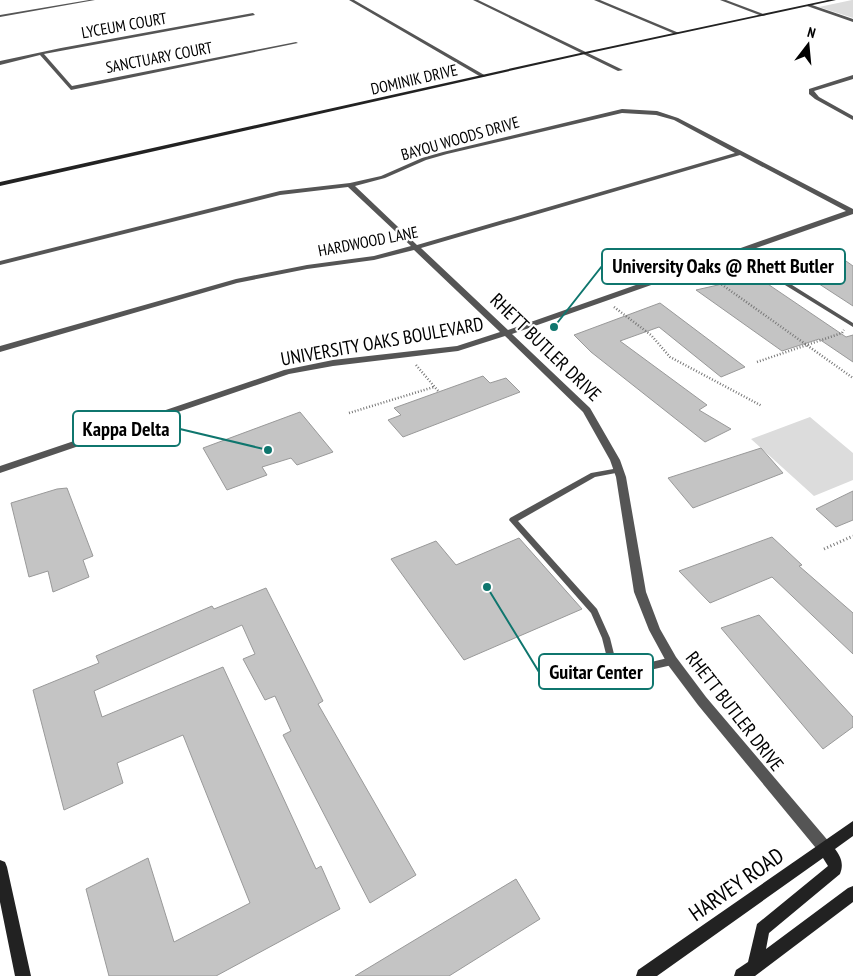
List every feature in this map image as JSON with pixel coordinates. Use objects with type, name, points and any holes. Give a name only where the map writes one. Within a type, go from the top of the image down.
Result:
[{"type":"street","points":[[351,0],[483,76]]},
{"type":"street","points":[[475,0],[620,70]]},
{"type":"street","points":[[596,0],[677,33]]},
{"type":"street","points":[[722,0],[764,15]]},
{"type":"street","name":"DOMINIK DRIVE","points":[[0,184],[586,53],[834,0]]},
{"type":"street","points":[[809,5],[853,21]]},
{"type":"street","name":"LYCEUM COURT","points":[[0,64],[41,54],[253,14]]},
{"type":"street","name":"SANCTUARY COURT","points":[[41,54],[72,88],[296,43]]},
{"type":"street","points":[[853,77],[811,90],[812,94],[817,98],[853,118]]},
{"type":"street","name":"BAYOU WOODS DRIVE","points":[[0,263],[280,192],[350,185],[384,177],[424,159],[445,153],[622,111],[671,117],[853,211]]},
{"type":"street","name":"HARDWOOD LANE","points":[[0,349],[244,279],[308,267],[374,258],[417,247],[740,153]]},
{"type":"street","name":"RHETT BUTLER DRIVE","points":[[350,185],[587,410],[619,470],[640,592],[672,661],[702,701],[825,848]]},
{"type":"street","name":"UNIVERSITY OAKS BOULEVARD","points":[[0,470],[287,372],[332,363],[458,348],[603,300],[853,211]]},
{"type":"street","name":"HARVEY ROAD","points":[[644,976],[853,828]]},
{"type":"street","points":[[755,966],[762,929],[835,869],[835,861],[825,848]]},
{"type":"street","points":[[0,867],[23,976]]},
{"type":"street","points":[[742,976],[853,892]]},
{"type":"lane","points":[[0,16],[94,0]]},
{"type":"lane","points":[[744,250],[774,276],[851,324]]},
{"type":"lane","points":[[619,470],[593,475],[513,520],[594,610],[606,638],[616,674],[672,661]]},
{"type":"path","points":[[696,267],[809,344],[853,378]]},
{"type":"path","points":[[603,300],[650,335],[670,357],[762,406]]},
{"type":"path","points":[[757,362],[842,333],[851,324]]},
{"type":"path","points":[[416,365],[439,392]]},
{"type":"path","points":[[350,413],[434,387]]},
{"type":"path","points":[[824,549],[853,536]]},
{"type":"shaded area","points":[[852,0],[853,18],[819,7]]},
{"type":"shaded area","points":[[810,417],[853,453],[853,480],[814,496],[751,439]]},
{"type":"building","points":[[829,249],[853,266],[853,306],[790,265]]},
{"type":"building","points":[[750,272],[846,337],[853,335],[853,362],[819,339],[782,351],[696,290],[718,285]]},
{"type":"building","points":[[660,303],[745,367],[721,377],[659,327],[620,341],[707,405],[699,410],[731,429],[705,442],[591,352],[574,335]]},
{"type":"building","points":[[483,376],[490,383],[506,378],[520,392],[403,437],[388,420],[401,415],[394,408]]},
{"type":"building","points":[[300,412],[333,452],[297,465],[291,458],[262,467],[267,475],[227,490],[203,448]]},
{"type":"building","points":[[761,448],[783,473],[693,508],[668,478]]},
{"type":"building","points":[[67,488],[93,556],[83,560],[89,577],[53,592],[48,571],[29,577],[11,503],[57,489]]},
{"type":"building","points":[[853,491],[853,520],[836,527],[816,509]]},
{"type":"building","points":[[772,537],[802,565],[799,566],[853,613],[853,654],[772,577],[710,603],[679,571]]},
{"type":"building","points":[[519,538],[582,609],[464,660],[391,559],[436,541],[456,565]]},
{"type":"building","points":[[266,588],[323,701],[318,704],[416,875],[370,903],[283,735],[291,731],[275,696],[265,700],[243,659],[255,654],[242,625],[94,691],[102,717],[223,667],[316,869],[321,866],[340,909],[216,976],[109,976],[86,889],[148,858],[174,942],[250,903],[183,735],[117,763],[123,783],[64,810],[33,690],[99,663],[96,656],[212,606],[214,609]]},
{"type":"building","points":[[759,615],[853,717],[853,727],[823,749],[721,628]]},
{"type":"building","points":[[516,879],[540,919],[449,976],[355,976]]},
{"type":"place","name":"University Oaks @ Rhett Butler","points":[[554,327]]},
{"type":"place","name":"Kappa Delta","points":[[268,450]]},
{"type":"place","name":"Guitar Center","points":[[487,587]]}]
